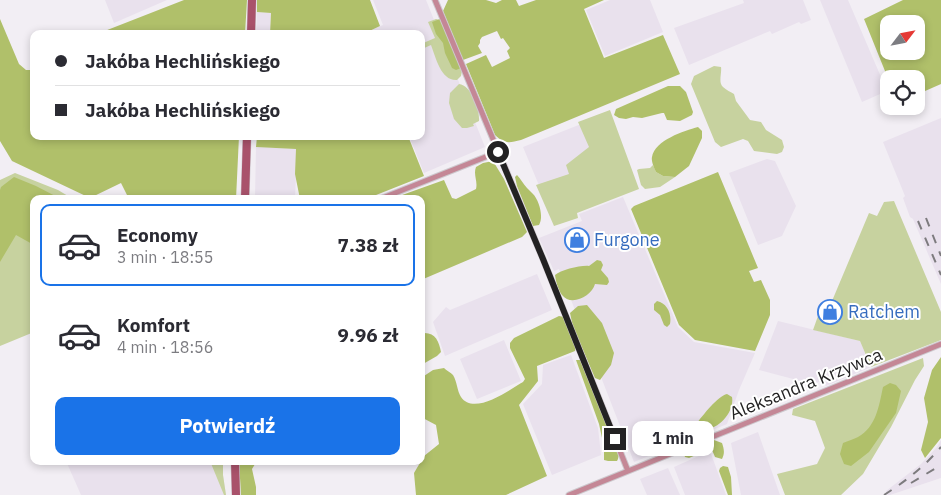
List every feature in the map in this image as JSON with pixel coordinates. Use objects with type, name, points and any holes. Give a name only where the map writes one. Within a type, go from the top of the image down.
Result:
[{"type":"street","points":[[251,30],[252,0]]},
{"type":"street","points":[[435,0],[543,259],[628,471]]},
{"type":"street","points":[[244,195],[247,140]]},
{"type":"street","points":[[390,195],[498,152]]},
{"type":"street","name":"Aleksandra Krzywca","points":[[569,495],[941,344]]},
{"type":"street","points":[[235,465],[236,495]]},
{"type":"shaded area","points":[[105,0],[167,0],[114,23]]},
{"type":"shaded area","points":[[373,0],[426,0],[485,147],[424,173],[411,140],[425,140],[425,30],[371,30],[383,25]]},
{"type":"shaded area","points":[[610,0],[650,0],[663,32],[605,56],[586,10]]},
{"type":"shaded area","points":[[743,0],[803,0],[811,20],[801,24],[799,22],[772,34],[770,31],[689,65],[674,28],[744,3]]},
{"type":"shaded area","points":[[820,0],[848,0],[880,75],[880,94],[862,102]]},
{"type":"shaded area","points":[[257,12],[271,13],[270,30],[256,30]]},
{"type":"shaded area","points":[[609,113],[553,219],[523,147]]},
{"type":"shaded area","points":[[941,118],[941,284],[913,219],[910,217],[903,198],[905,196],[883,142]]},
{"type":"shaded area","points":[[256,147],[297,149],[295,195],[255,195]]},
{"type":"shaded area","points":[[767,159],[775,161],[796,206],[782,236],[758,245],[729,173]]},
{"type":"shaded area","points":[[623,197],[678,327],[694,342],[755,353],[727,424],[634,462],[559,269],[554,271],[539,238],[582,221],[579,214]]},
{"type":"shaded area","points":[[537,274],[552,310],[445,356],[433,322],[446,307],[450,310]]},
{"type":"shaded area","points":[[778,321],[860,341],[871,367],[826,386],[822,381],[812,384],[759,370]]},
{"type":"shaded area","points":[[504,340],[521,381],[477,399],[460,359]]},
{"type":"shaded area","points":[[571,355],[598,428],[601,455],[552,475],[523,404],[542,384],[543,365]]},
{"type":"shaded area","points":[[758,432],[780,495],[741,495],[731,443]]},
{"type":"shaded area","points":[[941,440],[941,478],[887,495],[886,491],[921,464]]},
{"type":"shaded area","points":[[710,451],[726,495],[685,495],[674,467]]},
{"type":"shaded area","points":[[68,465],[223,465],[226,495],[81,495]]},
{"type":"shaded area","points":[[668,468],[680,495],[647,495],[640,479]]},
{"type":"green space","points":[[184,0],[247,0],[245,30],[107,30]]},
{"type":"green space","points":[[257,0],[370,0],[380,26],[372,30],[270,30],[271,13],[257,12]]},
{"type":"green space","points":[[448,0],[486,0],[496,3],[502,0],[516,0],[519,6],[536,0],[604,0],[584,9],[604,58],[663,35],[680,74],[521,140],[504,141],[495,135],[466,64],[486,55],[492,67],[510,58],[507,51],[510,48],[503,38],[501,39],[497,31],[482,37],[478,46],[482,53],[463,60],[443,11]]},
{"type":"green space","points":[[903,0],[941,0],[941,84],[925,91],[925,70],[885,70],[881,60],[925,60],[925,15],[880,15],[880,59],[864,19]]},
{"type":"green space","points":[[0,19],[19,64],[26,70],[30,70],[30,140],[239,140],[236,195],[127,195],[121,183],[96,195],[84,195],[12,161],[0,141]]},
{"type":"green space","points":[[436,19],[442,22],[462,71],[461,76],[457,80],[447,77],[443,73],[431,45],[425,48],[425,42],[435,38],[428,22]]},
{"type":"green space","points":[[440,19],[461,68],[456,70],[452,68],[445,53],[443,43],[436,34],[432,22]]},
{"type":"green space","points":[[714,66],[721,67],[720,80],[722,85],[734,94],[736,101],[750,120],[761,122],[766,130],[782,140],[784,147],[782,152],[777,154],[754,151],[748,141],[743,139],[721,147],[715,142],[691,84],[694,76]]},
{"type":"green space","points":[[459,84],[471,93],[478,110],[479,121],[473,124],[474,126],[467,128],[462,128],[454,119],[449,103],[450,93]]},
{"type":"green space","points":[[668,86],[680,86],[686,92],[693,112],[692,115],[680,121],[667,120],[664,113],[642,118],[633,117],[626,119],[614,115],[616,109]]},
{"type":"green space","points":[[610,110],[639,189],[577,213],[578,218],[554,226],[536,185],[569,174],[566,165],[589,147],[578,122]]},
{"type":"green space","points":[[698,127],[702,131],[702,138],[689,166],[675,177],[663,176],[656,172],[652,159],[654,151],[658,146],[671,137]]},
{"type":"green space","points":[[257,140],[410,140],[424,176],[376,195],[299,195],[295,174],[296,149],[256,147]]},
{"type":"green space","points":[[493,161],[504,179],[527,232],[522,237],[425,278],[425,195],[402,195],[444,180],[452,198],[456,199],[476,189],[476,167]]},
{"type":"green space","points":[[653,165],[656,172],[663,176],[675,177],[660,187],[645,189],[641,185],[637,170],[650,168]]},
{"type":"green space","points":[[718,172],[758,268],[749,271],[754,282],[761,280],[770,300],[770,315],[755,351],[695,340],[679,325],[631,209],[634,206]]},
{"type":"green space","points":[[15,173],[66,195],[30,195],[30,334],[0,346],[0,180]]},
{"type":"green space","points":[[517,175],[537,200],[541,213],[539,225],[533,226],[517,186],[515,177]]},
{"type":"green space","points":[[14,177],[53,195],[30,195],[30,243],[16,235],[0,262],[0,190],[1,187]]},
{"type":"green space","points":[[894,201],[941,312],[941,340],[871,367],[860,341],[813,330],[823,302],[832,301],[869,213],[877,216],[884,202]]},
{"type":"green space","points":[[597,260],[601,261],[603,265],[601,270],[608,278],[609,282],[607,285],[595,284],[586,296],[576,300],[571,300],[562,295],[557,286],[555,275],[571,268],[589,266]]},
{"type":"green space","points":[[657,301],[664,304],[669,313],[670,324],[667,327],[664,325],[660,315],[654,310],[654,304]]},
{"type":"green space","points":[[587,305],[602,323],[614,353],[611,365],[600,380],[595,378],[573,327],[570,313],[578,306]]},
{"type":"green space","points":[[559,316],[564,317],[576,346],[575,351],[537,366],[538,381],[519,405],[547,476],[506,495],[416,495],[414,473],[419,465],[425,465],[425,455],[439,444],[436,425],[425,419],[425,375],[433,370],[444,368],[453,375],[461,397],[467,402],[474,404],[492,400],[525,379],[510,348],[510,343],[514,338]]},
{"type":"green space","points":[[425,333],[431,334],[436,338],[441,352],[425,363]]},
{"type":"green space","points":[[941,357],[941,438],[925,458],[921,450],[928,422],[924,398],[932,370]]},
{"type":"green space","points":[[923,358],[924,366],[863,474],[841,495],[785,495],[777,474],[817,464],[825,448],[815,421],[792,415],[793,409]]},
{"type":"green space","points":[[576,360],[580,360],[619,454],[617,461],[604,460],[604,447],[599,424]]},
{"type":"green space","points":[[890,383],[896,385],[901,391],[896,413],[869,452],[851,466],[844,464],[840,454],[843,443],[858,437],[869,428],[876,415],[883,387]]},
{"type":"green space","points":[[727,394],[732,397],[732,403],[727,416],[711,428],[698,428],[697,423],[707,411],[719,398]]},
{"type":"green space","points":[[714,440],[722,443],[724,455],[722,459],[715,457],[710,449],[689,458],[685,457],[686,451]]},
{"type":"green space","points":[[212,465],[223,465],[226,495],[224,495]]},
{"type":"green space","points":[[239,465],[254,465],[252,469],[256,495],[241,495]]},
{"type":"green space","points":[[723,466],[728,467],[731,477],[732,495],[728,495],[719,471]]},
{"type":"railway","points":[[926,218],[941,256]]},
{"type":"railway","points":[[918,221],[941,275]]},
{"type":"railway","points":[[884,495],[915,473],[941,447]]},
{"type":"railway","points":[[911,483],[941,465]]},
{"type":"place","name":"Furgone","points":[[577,240]]},
{"type":"place","name":"Ratchem","points":[[830,312]]},
{"type":"route","points":[[498,152],[615,439]]}]
